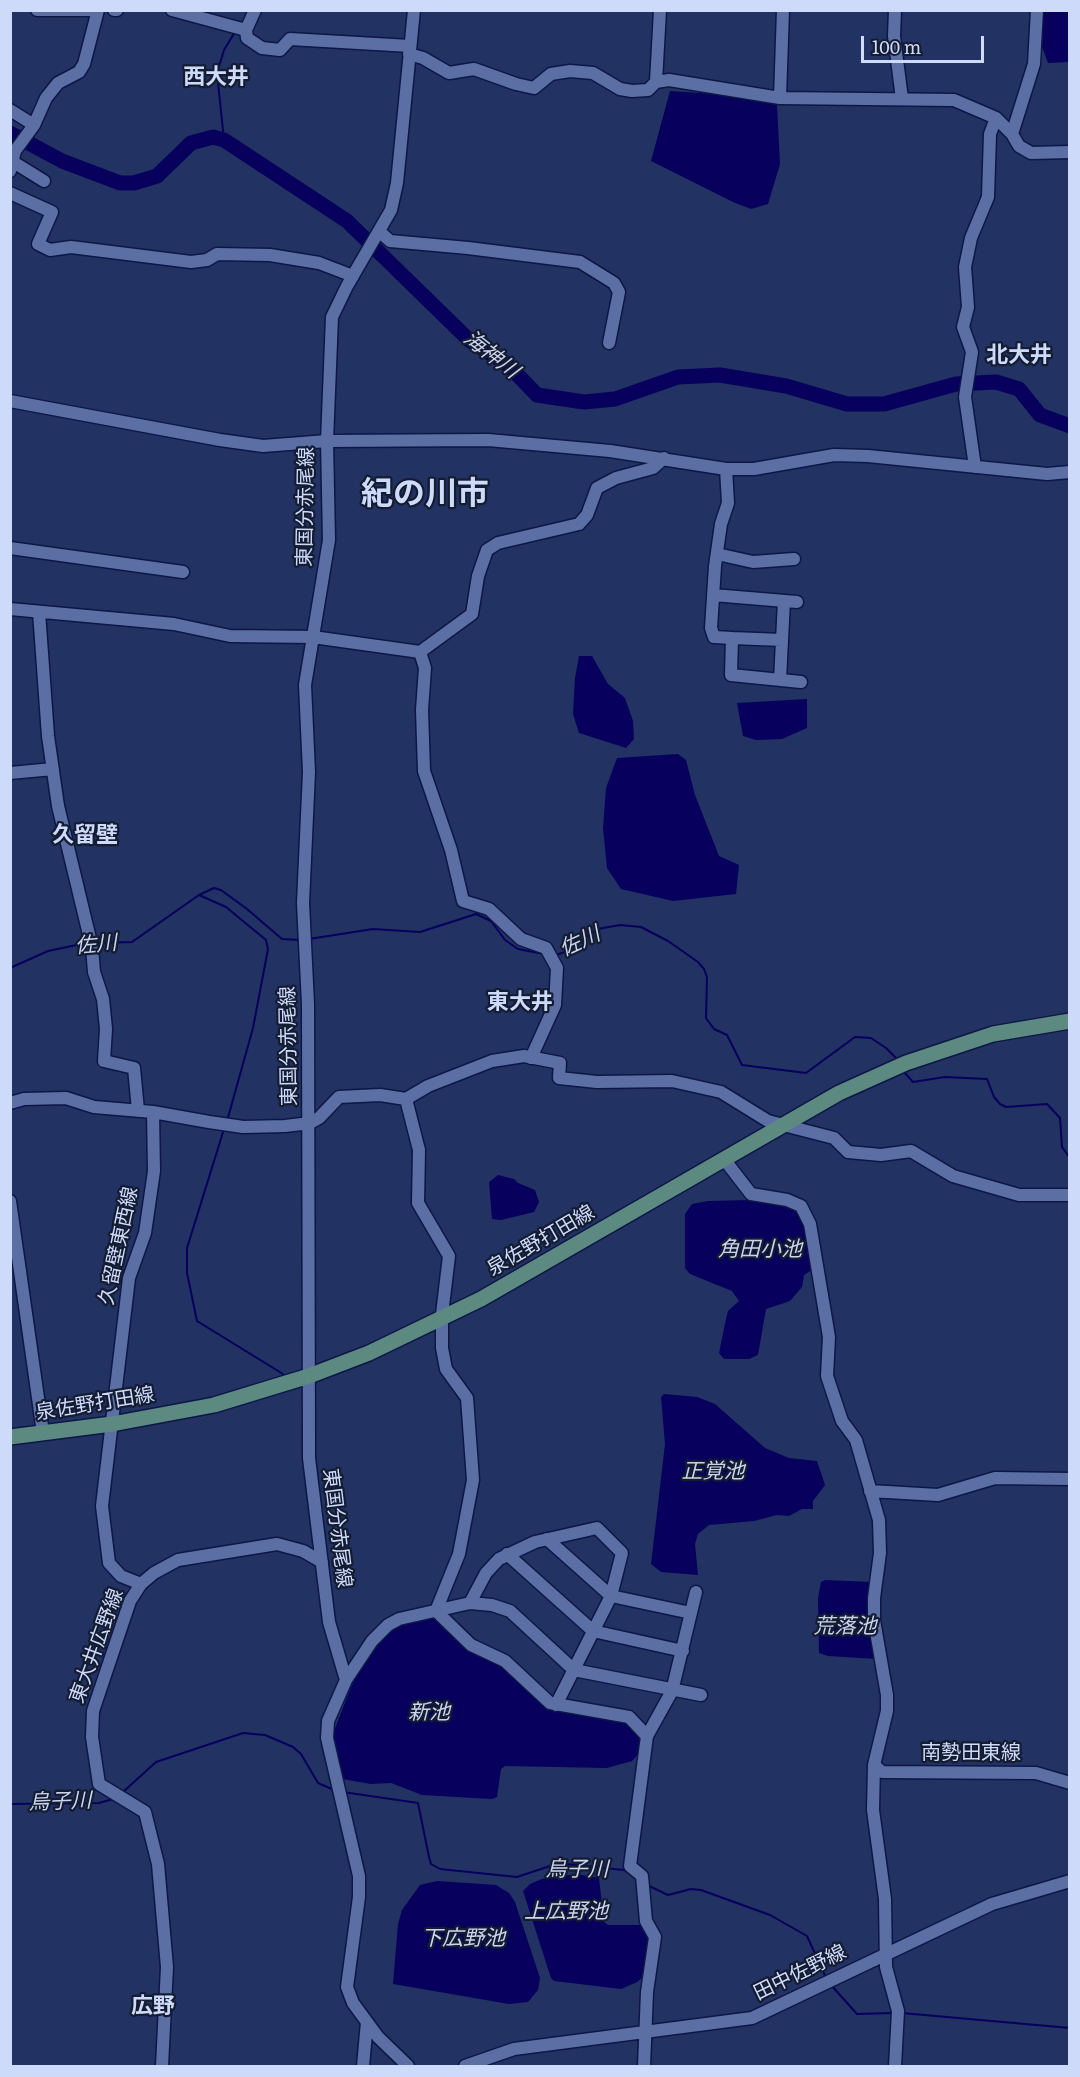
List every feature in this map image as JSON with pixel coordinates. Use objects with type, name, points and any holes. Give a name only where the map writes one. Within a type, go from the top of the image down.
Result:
[{"type":"main road","name":"泉佐野打田線","points":[[10,1437],[112,1424],[214,1405],[309,1376],[442,1320],[839,1094],[900,1065],[993,1034],[1070,1021]]},
{"type":"street","points":[[37,10],[90,10]]},
{"type":"street","points":[[44,181],[11,164],[15,151],[34,124],[46,98],[58,83],[80,72],[98,10]]},
{"type":"street","points":[[172,10],[246,30]]},
{"type":"street","points":[[255,10],[246,30],[247,38],[262,48],[280,50],[290,39],[409,50],[449,73],[474,69],[534,88],[551,74],[570,71],[592,73],[632,92],[648,90],[656,82],[669,80],[780,98],[954,100],[996,118],[1012,134],[1019,146],[1031,153],[1070,152]]},
{"type":"street","name":"東国分赤尾線","points":[[346,1680],[329,1622],[309,1458],[310,1123],[303,878],[309,772],[305,685],[329,540],[327,441],[332,317],[391,210],[397,183],[414,10]]},
{"type":"street","points":[[656,82],[660,10]]},
{"type":"street","points":[[780,98],[783,10]]},
{"type":"street","points":[[895,10],[894,36],[902,99]]},
{"type":"street","points":[[1012,134],[1034,64],[1037,10]]},
{"type":"street","points":[[10,110],[34,124]]},
{"type":"street","points":[[975,467],[965,392],[972,352],[963,327],[968,307],[965,267],[971,238],[988,197],[990,134],[996,118]]},
{"type":"street","points":[[10,193],[52,212],[38,244],[50,250],[71,247],[191,262],[207,260],[218,254],[270,255],[319,263],[353,276]]},
{"type":"street","points":[[380,232],[390,241],[580,262],[614,283],[619,292],[609,343]]},
{"type":"street","points":[[10,401],[263,446],[327,441],[488,441],[664,458],[726,469],[753,470],[834,456],[868,456],[1047,474],[1070,472]]},
{"type":"street","points":[[10,609],[174,624],[230,636],[313,637],[420,652],[472,614],[478,576],[488,550],[498,543],[579,524],[587,515],[597,488],[616,478],[653,468],[664,458]]},
{"type":"street","points":[[726,469],[728,503],[720,524],[711,628],[714,637],[782,640]]},
{"type":"street","points":[[10,548],[183,572]]},
{"type":"street","points":[[717,554],[753,562],[794,559]]},
{"type":"street","points":[[713,595],[791,601],[782,640],[780,680]]},
{"type":"street","points":[[39,612],[44,704],[58,806],[90,943],[94,972],[103,999],[104,1061],[134,1068],[138,1110]]},
{"type":"street","points":[[732,638],[731,675],[801,682]]},
{"type":"street","points":[[420,652],[425,668],[422,710],[424,771],[451,850],[463,901],[489,909],[521,939],[551,955],[557,968],[555,1005],[531,1058]]},
{"type":"street","points":[[10,773],[54,769]]},
{"type":"street","points":[[10,1103],[24,1099],[66,1098],[94,1107],[153,1112],[243,1127],[310,1123],[319,1118],[339,1097],[380,1095],[406,1099],[428,1086],[492,1061],[524,1056],[560,1064],[559,1078],[597,1082],[672,1081],[721,1092],[768,1121],[834,1138],[849,1152],[881,1155],[911,1151],[953,1176],[1019,1195],[1070,1195]]},
{"type":"street","points":[[406,1099],[419,1150],[418,1203],[449,1256],[442,1320],[446,1369],[467,1398],[474,1479],[459,1554],[436,1611]]},
{"type":"street","name":"久留壁東西線","points":[[141,1584],[114,1571],[110,1563],[102,1506],[129,1278],[145,1233],[154,1171],[153,1112]]},
{"type":"street","points":[[724,1159],[752,1194],[801,1206],[810,1224],[829,1337],[827,1376],[842,1421],[856,1440],[879,1520],[880,1542],[874,1620],[887,1695],[887,1711],[874,1765],[873,1810],[885,1899],[885,1953],[888,1977],[898,2013],[895,2067]]},
{"type":"street","points":[[10,1201],[43,1434]]},
{"type":"street","points":[[870,1491],[938,1495],[995,1478],[1070,1479]]},
{"type":"street","points":[[470,1603],[486,1573],[507,1554],[547,1539],[597,1528],[622,1553],[611,1596],[556,1706]]},
{"type":"street","points":[[547,1539],[611,1596],[691,1613]]},
{"type":"street","name":"東大井広野線","points":[[162,2067],[167,1967],[158,1864],[145,1812],[99,1784],[91,1725],[130,1601],[141,1584],[154,1573],[178,1560],[277,1544],[303,1551],[322,1562]]},
{"type":"street","points":[[507,1554],[592,1631],[683,1651]]},
{"type":"street","points":[[644,2067],[647,1992],[655,1937],[646,1921],[642,1881],[630,1866],[647,1736],[672,1691],[696,1592]]},
{"type":"street","points":[[408,2067],[367,2022],[353,2003],[347,1987],[359,1897],[359,1876],[327,1738],[328,1721],[346,1680],[372,1641],[388,1624],[399,1619],[470,1603],[492,1605],[510,1611],[574,1670],[701,1695]]},
{"type":"street","points":[[436,1611],[471,1645],[505,1661],[556,1706],[629,1717],[647,1736]]},
{"type":"street","name":"南勢田東線","points":[[874,1765],[882,1772],[1036,1773],[1070,1783]]},
{"type":"street","name":"田中佐野線","points":[[465,2067],[514,2049],[645,2030],[752,2019],[885,1953],[992,1904],[1070,1881]]},
{"type":"street","points":[[363,2067],[367,2022]]},
{"type":"water","points":[[1041,11],[1069,11],[1069,62],[1048,63],[1041,44]]},
{"type":"water","points":[[670,91],[714,94],[777,105],[780,164],[768,204],[751,209],[651,161]]},
{"type":"water","points":[[579,656],[592,656],[608,684],[625,698],[633,721],[634,739],[626,748],[579,733],[573,714]]},
{"type":"water","points":[[807,699],[807,728],[782,739],[756,740],[743,736],[737,703]]},
{"type":"water","points":[[678,754],[686,760],[695,795],[719,856],[739,865],[736,894],[673,901],[621,889],[607,868],[603,828],[606,788],[617,758]]},
{"type":"water","points":[[498,1175],[514,1179],[535,1190],[539,1202],[534,1212],[501,1220],[492,1219],[489,1182]]},
{"type":"water","name":"角田小池","points":[[708,1201],[779,1201],[800,1211],[808,1230],[813,1269],[804,1275],[802,1287],[790,1301],[766,1309],[758,1355],[749,1359],[724,1359],[719,1353],[728,1311],[739,1301],[732,1291],[690,1274],[685,1268],[685,1214],[692,1204]]},
{"type":"water","name":"正覚池","points":[[664,1394],[697,1397],[715,1404],[765,1448],[789,1458],[817,1461],[825,1485],[813,1501],[813,1509],[802,1509],[789,1516],[777,1515],[754,1521],[709,1525],[698,1534],[695,1544],[698,1575],[661,1572],[651,1564],[665,1444],[661,1397]]},
{"type":"water","name":"荒落池","points":[[825,1580],[871,1582],[877,1659],[828,1656],[819,1653],[818,1598],[821,1582]]},
{"type":"water","name":"新池","points":[[436,1617],[504,1663],[550,1706],[626,1720],[637,1729],[644,1743],[639,1753],[632,1761],[607,1768],[505,1766],[501,1769],[497,1797],[492,1799],[422,1795],[391,1783],[371,1784],[342,1779],[334,1748],[334,1731],[353,1682],[372,1646],[393,1626]]},
{"type":"water","name":"上広野池","points":[[576,1874],[599,1878],[604,1922],[608,1925],[643,1925],[651,1939],[643,1977],[637,1982],[621,1989],[554,1981],[551,1978],[523,1891],[530,1884],[542,1879]]},
{"type":"water","name":"下広野池","points":[[437,1881],[496,1885],[509,1893],[515,1902],[540,1978],[538,1990],[528,2002],[509,2004],[393,1984],[398,1924],[402,1910],[420,1885]]},
{"type":"waterway","points":[[224,140],[217,73],[224,50],[235,32]]},
{"type":"waterway","name":"海神川","points":[[10,133],[62,161],[120,183],[134,183],[157,176],[191,143],[213,137],[224,140],[347,221],[469,340],[508,365],[537,395],[584,402],[615,399],[678,377],[720,375],[786,386],[847,404],[884,404],[956,384],[996,382],[1019,389],[1040,415],[1070,426]]},
{"type":"waterway","name":"佐川","points":[[94,943],[132,942],[199,895],[214,888],[221,890],[247,909],[282,939],[300,940]]},
{"type":"waterway","points":[[199,895],[226,907],[266,940],[268,949],[253,1028],[227,1121]]},
{"type":"waterway","name":"佐川","points":[[309,939],[373,929],[420,932],[476,914],[491,921],[505,940],[518,949],[544,954]]},
{"type":"waterway","name":"佐川","points":[[556,955],[568,951],[598,929],[620,925],[641,927],[668,941],[698,962],[704,969],[707,977],[706,1018],[714,1029],[727,1035],[742,1065],[806,1073],[855,1037],[871,1038],[899,1061]]},
{"type":"waterway","name":"佐川","points":[[10,968],[48,951],[86,943]]},
{"type":"waterway","name":"佐川","points":[[904,1072],[913,1082],[945,1077],[987,1079],[994,1097],[1006,1107],[1047,1104],[1060,1118],[1062,1147],[1070,1158]]},
{"type":"waterway","points":[[224,1129],[187,1248],[187,1273],[197,1321],[283,1374]]},
{"type":"waterway","name":"烏子川","points":[[123,1792],[156,1762],[243,1733],[265,1735],[293,1747],[301,1754],[318,1783],[334,1790]]},
{"type":"waterway","name":"烏子川","points":[[343,1792],[418,1803],[431,1864],[440,1869],[517,1877],[553,1865],[566,1864],[624,1870],[630,1873]]},
{"type":"waterway","name":"烏子川","points":[[10,1804],[99,1803],[113,1799]]},
{"type":"waterway","name":"烏子川","points":[[647,1885],[668,1895],[691,1889],[701,1890],[770,1915],[807,1936],[826,1978]]},
{"type":"waterway","name":"烏子川","points":[[831,1985],[857,2014],[893,2013]]},
{"type":"waterway","name":"烏子川","points":[[902,2013],[1070,2028]]},
{"type":"district","name":"西大井","points":[[216,78]]},
{"type":"district","name":"北大井","points":[[1019,356]]},
{"type":"district","name":"紀の川市","points":[[425,495]]},
{"type":"district","name":"久留壁","points":[[85,836]]},
{"type":"district","name":"東大井","points":[[520,1003]]},
{"type":"district","name":"広野","points":[[153,2007]]}]
